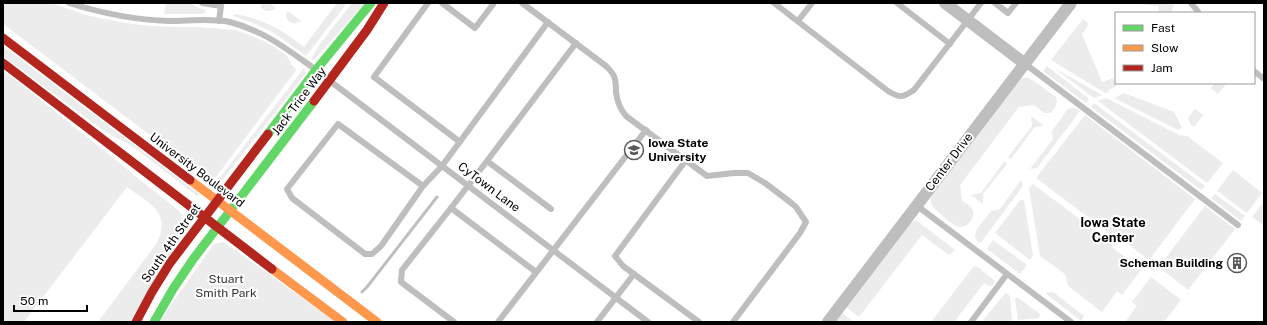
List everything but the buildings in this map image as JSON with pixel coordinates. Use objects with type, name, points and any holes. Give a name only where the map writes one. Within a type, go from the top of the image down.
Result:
[{"type":"main road","name":"Jack Trice Way","points":[[230,211],[371,3]]},
{"type":"main road","name":"Jack Trice Way","points":[[217,200],[323,75],[368,30],[384,3]]},
{"type":"main road","name":"University Boulevard","points":[[3,38],[377,322]]},
{"type":"main road","points":[[3,64],[217,228],[343,322]]},
{"type":"main road","name":"South 4th Street","points":[[136,322],[156,283],[217,200]]},
{"type":"main road","points":[[154,322],[168,297],[230,211]]},
{"type":"street","points":[[945,3],[1024,63]]},
{"type":"street","name":"Center Drive","points":[[828,322],[1070,3]]},
{"type":"lane","name":"CyTown Lane","points":[[69,3],[108,13],[137,18],[169,21],[228,22],[247,27],[264,34],[323,75],[648,322]]},
{"type":"lane","points":[[202,3],[221,6],[219,21]]},
{"type":"lane","points":[[428,3],[374,77],[460,142]]},
{"type":"lane","points":[[442,3],[475,28],[494,3]]},
{"type":"lane","points":[[522,3],[611,71],[614,76],[618,102],[622,111],[646,130],[707,176],[734,173],[748,174],[765,183],[796,207],[806,222],[800,233],[733,322]]},
{"type":"lane","points":[[774,3],[888,91],[898,97],[905,96],[914,90],[981,3]]},
{"type":"lane","points":[[798,22],[812,3]]},
{"type":"lane","points":[[897,3],[950,44]]},
{"type":"lane","points":[[995,3],[1008,13],[1016,3]]},
{"type":"lane","points":[[1191,3],[1198,12]]},
{"type":"lane","points":[[424,186],[338,124],[287,189],[292,198],[365,254],[372,254],[380,246],[424,186],[442,166],[548,22]]},
{"type":"lane","points":[[454,322],[401,282],[402,270],[576,43]]},
{"type":"lane","points":[[1024,63],[1238,225]]},
{"type":"lane","points":[[1255,72],[1264,79]]},
{"type":"lane","points":[[498,322],[646,130]]},
{"type":"lane","points":[[686,160],[615,256],[623,266],[698,322]]},
{"type":"lane","points":[[487,161],[551,209]]},
{"type":"lane","points":[[916,206],[1071,322]]},
{"type":"lane","points":[[450,208],[536,272]]},
{"type":"lane","points":[[598,321],[634,274]]},
{"type":"lane","points":[[971,322],[1007,274]]},
{"type":"green space","points":[[3,3],[52,3],[86,15],[125,23],[152,26],[236,30],[264,41],[276,48],[287,56],[296,70],[216,177],[208,179],[3,24]]},
{"type":"green space","points":[[166,3],[190,3],[205,10],[206,12],[203,14],[164,14]]},
{"type":"green space","points":[[261,3],[269,3],[276,8],[267,11],[261,8]]},
{"type":"green space","points":[[337,3],[347,3],[306,56],[274,33],[233,16],[235,14],[245,16],[263,22],[272,26],[304,47]]},
{"type":"green space","points":[[352,3],[365,3],[314,60],[311,59],[320,44]]},
{"type":"green space","points":[[1131,3],[1174,3],[1170,12],[1158,12],[1159,6]]},
{"type":"green space","points":[[288,11],[301,21],[296,23],[290,22],[286,15]]},
{"type":"green space","points":[[1083,19],[1088,23],[1082,34],[1102,82],[1113,78],[1117,86],[1105,93],[1051,60]]},
{"type":"green space","points":[[3,46],[199,194],[197,196],[132,146],[104,131],[3,56]]},
{"type":"green space","points":[[1047,66],[1089,99],[1086,103],[1043,71]]},
{"type":"green space","points":[[304,68],[306,73],[220,183],[218,180]]},
{"type":"green space","points":[[1054,68],[1102,95],[1094,98]]},
{"type":"green space","points":[[3,70],[177,209],[183,216],[181,219],[182,227],[186,229],[130,322],[98,322],[157,243],[161,232],[162,223],[156,209],[127,187],[24,322],[3,322]]},
{"type":"green space","points":[[1022,78],[1028,78],[1034,81],[1056,97],[1057,102],[1054,109],[1050,113],[1044,113],[1034,105],[1019,107],[960,185],[962,200],[971,208],[974,214],[970,222],[965,226],[956,226],[935,209],[931,203],[931,198],[934,191],[1017,82]]},
{"type":"green space","points":[[1214,84],[1226,84],[1218,94],[1211,88]]},
{"type":"green space","points":[[1124,93],[1174,112],[1182,128],[1178,130],[1114,98]]},
{"type":"green space","points":[[1106,98],[1179,135],[1187,136],[1223,163],[1207,183],[1098,101]]},
{"type":"green space","points":[[1094,103],[1205,186],[1201,190],[1091,107]]},
{"type":"green space","points":[[1075,108],[1080,111],[1037,168],[1030,169],[1053,139],[1052,131],[1067,110]]},
{"type":"green space","points":[[1195,109],[1203,115],[1194,127],[1190,124],[1188,118]]},
{"type":"green space","points":[[1085,115],[1195,199],[1149,260],[1119,237],[1117,239],[1036,178]]},
{"type":"green space","points":[[1031,116],[1043,125],[1034,128],[1011,159],[1008,157],[1032,126]]},
{"type":"green space","points":[[1004,162],[1007,164],[983,194],[983,204],[971,195],[981,193]]},
{"type":"green space","points":[[1233,170],[1262,193],[1247,213],[1217,191]]},
{"type":"green space","points":[[1021,180],[1023,186],[979,243],[975,238],[977,229],[991,211],[999,210]]},
{"type":"green space","points":[[1033,184],[1113,244],[1112,247],[1141,270],[1122,295],[1117,291],[1102,312],[1068,286],[1065,274],[1040,256],[1029,188]]},
{"type":"green space","points":[[1215,194],[1245,216],[1241,221],[1211,198]]},
{"type":"green space","points":[[1020,200],[1024,200],[1033,256],[1030,260],[995,233]]},
{"type":"green space","points":[[1264,201],[1264,226],[1252,217]]},
{"type":"green space","points":[[1205,206],[1235,229],[1188,290],[1159,267]]},
{"type":"green space","points":[[916,220],[955,250],[949,255],[922,235],[859,317],[846,307],[910,223]]},
{"type":"green space","points":[[993,240],[1027,265],[1020,274],[987,249]]},
{"type":"green space","name":"Stuart Smith Park","points":[[224,242],[336,322],[159,322],[213,245]]},
{"type":"green space","points":[[974,266],[978,267],[995,281],[993,285],[989,286],[984,283],[954,322],[931,322]]},
{"type":"green space","points":[[1151,277],[1181,300],[1164,322],[1125,322],[1137,306],[1132,302]]},
{"type":"green space","points":[[1053,292],[1084,316],[1081,321],[1045,293]]},
{"type":"green space","points":[[1006,293],[1010,296],[1012,320],[1008,322],[985,322],[984,319]]},
{"type":"green space","points":[[1017,297],[1040,314],[1039,318],[1018,320],[1015,299]]},
{"type":"green space","points":[[842,313],[854,322],[835,322]]},
{"type":"waterway","points":[[362,292],[437,197]]},
{"type":"traffic: fast","points":[[268,134],[316,70],[371,3]]},
{"type":"traffic: fast","points":[[154,322],[173,289],[194,258],[314,101]]},
{"type":"traffic: slow","points":[[190,180],[377,322]]},
{"type":"traffic: slow","points":[[272,269],[343,322]]},
{"type":"traffic: jam","points":[[314,101],[367,30],[384,3]]},
{"type":"traffic: jam","points":[[3,38],[190,180]]},
{"type":"traffic: jam","points":[[3,63],[272,269]]},
{"type":"traffic: jam","points":[[136,322],[170,263],[268,134]]},
{"type":"place","name":"Iowa State University","points":[[634,150]]},
{"type":"place","name":"Scheman Building","points":[[1237,263]]},
{"type":"district","name":"Iowa State Center","points":[[1113,230]]}]
